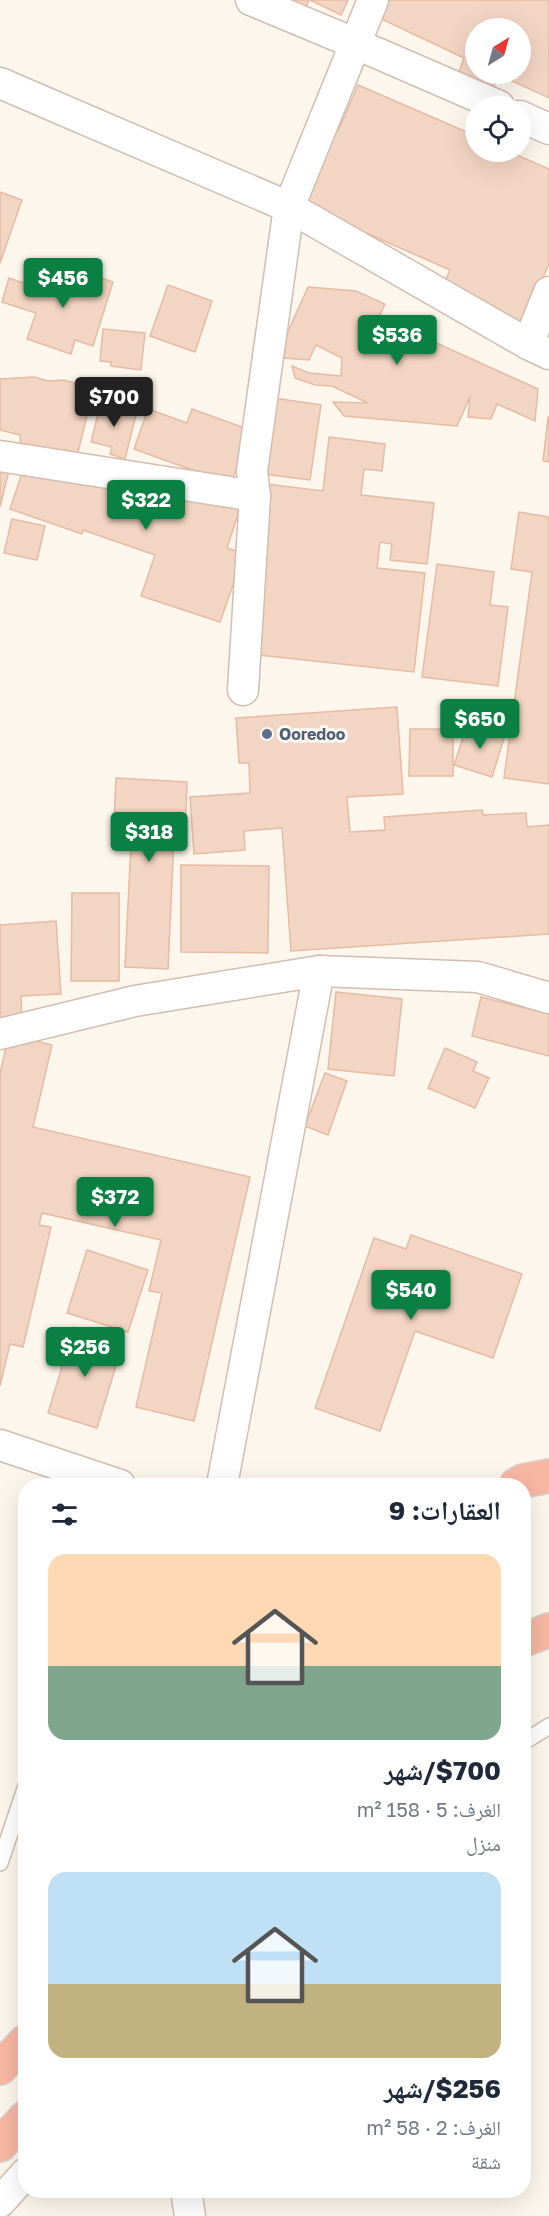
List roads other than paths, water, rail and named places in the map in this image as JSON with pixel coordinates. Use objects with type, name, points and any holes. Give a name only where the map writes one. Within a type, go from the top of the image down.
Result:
[{"type":"highway","points":[[531,1625],[549,1629]]},
{"type":"highway","points":[[531,1637],[549,1629]]},
{"type":"highway","points":[[0,2068],[18,2049]]},
{"type":"highway","points":[[0,2145],[18,2126]]},
{"type":"street","points":[[251,0],[476,96]]},
{"type":"street","points":[[243,690],[255,496],[252,471],[289,207],[373,0]]},
{"type":"street","points":[[0,83],[289,207],[538,349],[549,292]]},
{"type":"street","points":[[531,121],[549,129]]},
{"type":"street","points":[[0,456],[255,496]]},
{"type":"street","points":[[0,1035],[135,1002],[319,971],[478,977],[549,998]]},
{"type":"street","points":[[223,1478],[319,971]]},
{"type":"street","points":[[0,1445],[99,1478]]},
{"type":"street","points":[[0,2160],[18,2168]]},
{"type":"street","points":[[0,2202],[18,2182]]},
{"type":"street","points":[[187,2198],[190,2216]]},
{"type":"lane","points":[[531,1738],[549,1726]]},
{"type":"lane","points":[[0,1863],[18,1810]]},
{"type":"place","name":"Ooredoo","points":[[267,734]]}]
